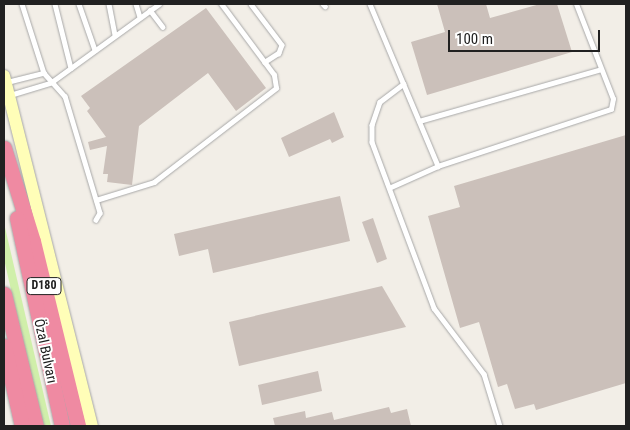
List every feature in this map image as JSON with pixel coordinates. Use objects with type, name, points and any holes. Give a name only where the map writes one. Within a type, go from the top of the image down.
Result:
[{"type":"highway","name":"D180","points":[[4,148],[33,241],[78,426]]},
{"type":"highway","name":"Özal Bulvarı","points":[[4,159],[62,426]]},
{"type":"highway","name":"Özal Bulvarı","points":[[4,294],[36,426]]},
{"type":"highway","points":[[4,346],[22,426]]},
{"type":"street","points":[[5,79],[92,426]]},
{"type":"lane","points":[[22,4],[44,73],[70,106],[100,213],[96,220]]},
{"type":"lane","points":[[55,4],[71,68]]},
{"type":"lane","points":[[79,4],[95,50]]},
{"type":"lane","points":[[109,4],[115,36]]},
{"type":"lane","points":[[136,4],[140,18]]},
{"type":"lane","points":[[9,96],[53,82],[159,4]]},
{"type":"lane","points":[[96,200],[154,182],[269,96],[276,88],[276,80],[265,62],[221,4]]},
{"type":"lane","points":[[251,4],[282,45],[279,53],[265,62]]},
{"type":"lane","points":[[370,4],[438,166]]},
{"type":"lane","points":[[391,187],[438,166],[604,114],[611,109],[613,99],[576,4]]},
{"type":"lane","points":[[150,10],[162,27]]},
{"type":"lane","points":[[420,121],[601,69]]},
{"type":"lane","points":[[5,79],[44,73]]},
{"type":"lane","points":[[404,84],[380,102],[372,125],[372,142],[391,187],[434,308],[484,374],[500,426]]},
{"type":"green space","points":[[4,223],[51,426],[42,426],[4,259]]},
{"type":"building","points":[[437,4],[486,4],[490,18],[540,4],[557,4],[572,52],[427,95],[411,42],[445,32]]},
{"type":"building","points":[[206,8],[266,88],[236,111],[208,73],[139,126],[132,185],[107,182],[108,174],[103,174],[107,146],[90,150],[88,142],[106,137],[87,111],[90,108],[81,96]]},
{"type":"building","points":[[334,112],[344,137],[332,143],[330,139],[289,157],[281,138]]},
{"type":"building","points":[[626,135],[626,383],[536,410],[534,404],[515,409],[507,384],[498,387],[479,322],[460,328],[428,216],[460,207],[454,186]]},
{"type":"building","points":[[340,196],[350,241],[213,273],[208,249],[179,256],[174,234]]},
{"type":"building","points":[[373,218],[387,259],[377,263],[362,222]]},
{"type":"building","points":[[382,286],[406,327],[239,366],[229,322]]},
{"type":"building","points":[[318,371],[322,391],[262,405],[258,385]]},
{"type":"building","points":[[389,407],[391,413],[407,409],[411,426],[275,426],[273,418],[305,411],[306,418],[332,412],[334,420]]}]
